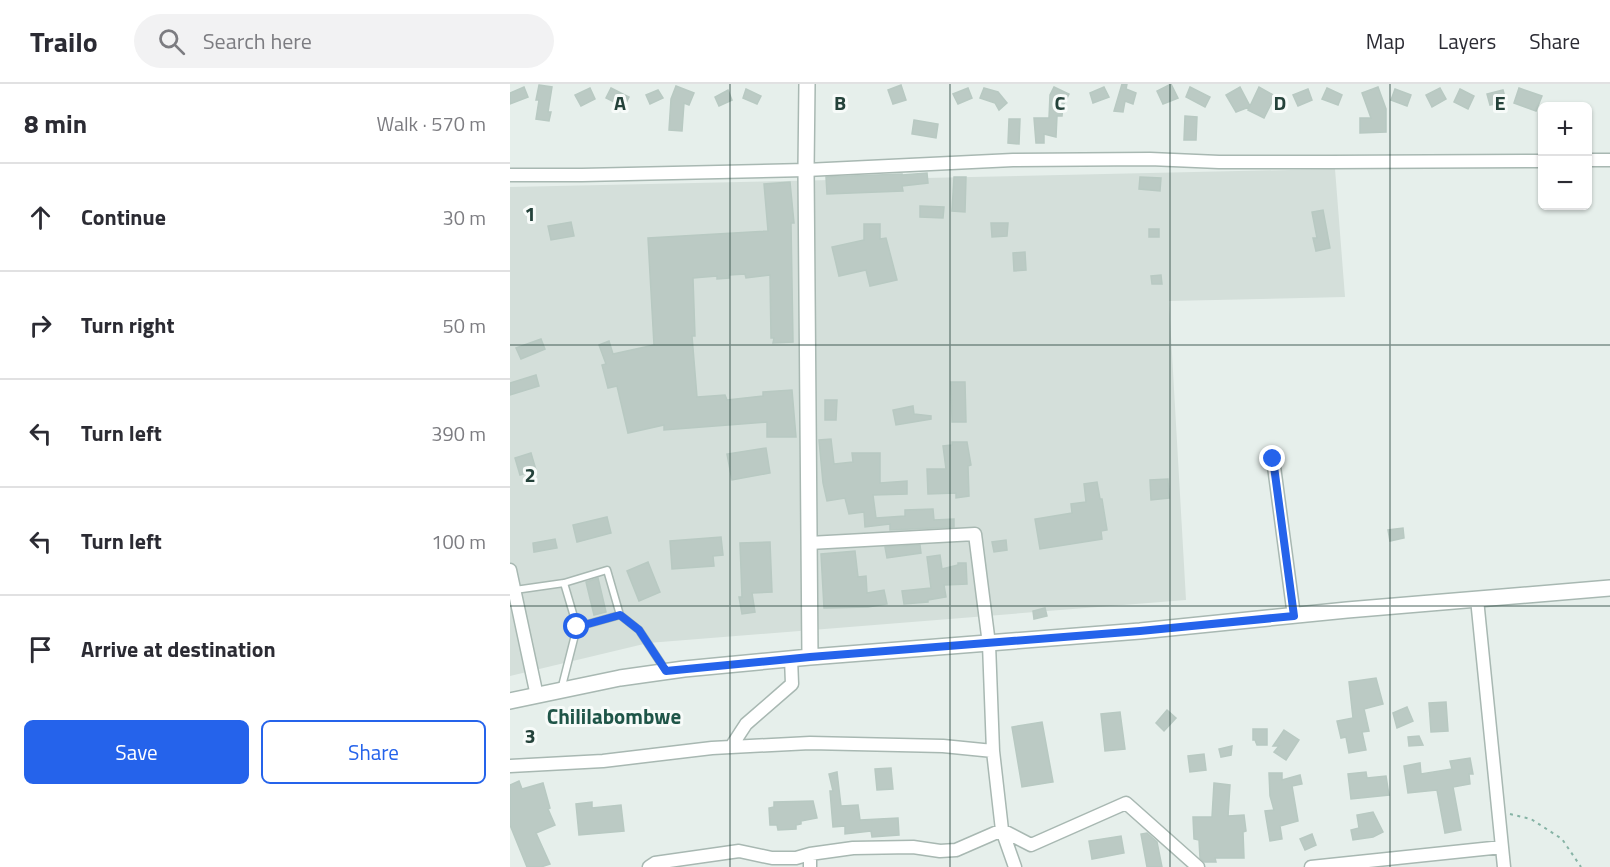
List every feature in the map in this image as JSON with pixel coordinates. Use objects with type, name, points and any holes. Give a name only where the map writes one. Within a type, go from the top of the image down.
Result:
[{"type":"street","points":[[807,84],[810,657]]},
{"type":"street","points":[[510,175],[806,170],[1047,160],[1538,161]]},
{"type":"street","points":[[1592,160],[1610,160]]},
{"type":"street","points":[[1273,459],[1294,616]]},
{"type":"street","points":[[809,543],[975,534],[989,644],[993,751],[1002,830],[1014,867]]},
{"type":"street","points":[[510,570],[537,696]]},
{"type":"street","points":[[510,701],[666,671],[791,658],[989,644],[1610,588]]},
{"type":"street","points":[[1478,599],[1504,867]]},
{"type":"street","points":[[731,747],[746,724],[792,684],[791,658]]},
{"type":"street","points":[[510,766],[603,761],[731,747],[810,743],[896,744],[993,751]]},
{"type":"street","points":[[1002,830],[1031,845],[1126,803],[1198,867]]},
{"type":"street","points":[[649,867],[655,863],[739,851],[772,858],[796,858],[810,861],[853,848],[913,847],[940,851],[956,850],[1002,830]]},
{"type":"street","points":[[1311,867],[1502,848]]},
{"type":"lane","points":[[514,590],[564,583],[607,570],[620,615],[639,630],[666,671]]},
{"type":"lane","points":[[561,691],[577,627],[564,583]]},
{"type":"lane","points":[[577,627],[620,615]]},
{"type":"path","points":[[1498,811],[1531,819],[1562,839],[1581,867]]},
{"type":"shaded area","points":[[1335,169],[1345,297],[1169,301],[1186,600],[648,643],[510,676],[510,187]]},
{"type":"building","points":[[1122,84],[1127,84],[1126,89],[1136,93],[1133,104],[1125,101],[1123,112],[1114,111]]},
{"type":"building","points":[[1171,84],[1178,98],[1163,104],[1157,91]]},
{"type":"building","points":[[539,85],[552,87],[549,121],[536,119]]},
{"type":"building","points":[[901,85],[906,100],[893,104],[888,90]]},
{"type":"building","points":[[676,86],[694,93],[689,105],[684,103],[682,131],[669,130],[671,99]]},
{"type":"building","points":[[524,87],[528,97],[510,104],[510,93]]},
{"type":"building","points":[[1054,87],[1069,94],[1063,106],[1062,116],[1057,116],[1056,137],[1044,134],[1044,143],[1036,143],[1034,118],[1049,118],[1050,95]]},
{"type":"building","points":[[1104,87],[1109,97],[1093,103],[1090,93]]},
{"type":"building","points":[[1190,87],[1210,97],[1205,107],[1186,97]]},
{"type":"building","points":[[1240,87],[1250,106],[1259,87],[1275,96],[1264,118],[1248,110],[1249,107],[1236,112],[1226,95]]},
{"type":"building","points":[[1378,87],[1386,109],[1386,132],[1360,133],[1360,118],[1371,118],[1362,93]]},
{"type":"building","points":[[590,88],[595,99],[581,106],[575,95]]},
{"type":"building","points":[[611,88],[629,97],[624,107],[606,98]]},
{"type":"building","points":[[968,88],[972,98],[958,104],[953,94]]},
{"type":"building","points":[[984,88],[998,92],[1007,103],[999,110],[995,103],[980,98]]},
{"type":"building","points":[[1327,88],[1342,95],[1338,105],[1322,99]]},
{"type":"building","points":[[1440,88],[1446,99],[1432,107],[1426,95]]},
{"type":"building","points":[[1519,88],[1542,96],[1536,111],[1514,103]]},
{"type":"building","points":[[746,89],[761,96],[757,104],[743,98]]},
{"type":"building","points":[[1308,89],[1312,100],[1298,106],[1293,95]]},
{"type":"building","points":[[1395,89],[1411,95],[1407,106],[1391,100]]},
{"type":"building","points":[[1460,89],[1474,96],[1468,109],[1454,102]]},
{"type":"building","points":[[658,90],[663,98],[650,104],[646,95]]},
{"type":"building","points":[[728,90],[732,100],[719,106],[715,97]]},
{"type":"building","points":[[1503,90],[1506,101],[1490,105],[1487,94]]},
{"type":"building","points":[[1185,116],[1197,117],[1196,140],[1184,140]]},
{"type":"building","points":[[1009,119],[1020,119],[1019,144],[1008,143]]},
{"type":"building","points":[[914,120],[938,124],[936,138],[912,134]]},
{"type":"building","points":[[927,173],[928,183],[902,186],[903,191],[827,194],[826,177]]},
{"type":"building","points":[[954,177],[966,177],[965,212],[952,211]]},
{"type":"building","points":[[1140,177],[1161,178],[1160,191],[1139,189]]},
{"type":"building","points":[[790,182],[794,223],[791,223],[793,342],[773,343],[774,338],[771,338],[770,275],[746,278],[745,274],[729,275],[729,278],[717,279],[717,276],[693,278],[695,336],[692,336],[697,397],[725,395],[727,400],[763,396],[763,392],[792,390],[796,437],[767,437],[767,422],[664,430],[664,425],[628,433],[617,386],[608,388],[602,365],[606,364],[599,345],[609,341],[613,354],[654,345],[648,238],[768,231],[764,184]]},
{"type":"building","points":[[920,206],[944,207],[943,218],[920,217]]},
{"type":"building","points":[[1323,210],[1330,248],[1316,251],[1313,238],[1317,238],[1312,212]]},
{"type":"building","points":[[571,222],[574,236],[551,240],[548,226]]},
{"type":"building","points":[[991,223],[1008,223],[1007,236],[992,237]]},
{"type":"building","points":[[864,224],[880,224],[880,239],[886,238],[897,280],[870,286],[866,270],[839,276],[832,247],[864,240]]},
{"type":"building","points":[[1149,229],[1159,229],[1159,237],[1149,237]]},
{"type":"building","points":[[1025,252],[1026,270],[1014,271],[1013,253]]},
{"type":"building","points":[[1161,275],[1162,284],[1152,284],[1151,276]]},
{"type":"building","points":[[541,339],[545,349],[521,359],[516,348]]},
{"type":"building","points":[[536,375],[539,386],[510,395],[510,383]]},
{"type":"building","points":[[951,382],[965,382],[966,422],[952,422]]},
{"type":"building","points":[[825,400],[837,400],[836,420],[825,420]]},
{"type":"building","points":[[913,406],[914,414],[931,416],[931,419],[896,425],[893,410]]},
{"type":"building","points":[[831,439],[834,464],[853,462],[852,453],[880,453],[880,483],[907,481],[907,494],[873,495],[876,518],[905,516],[905,510],[933,509],[934,520],[954,519],[954,527],[890,530],[890,524],[865,527],[864,512],[849,514],[845,498],[827,501],[819,440]]},
{"type":"building","points":[[952,442],[967,442],[971,465],[968,466],[969,496],[956,498],[956,493],[928,494],[927,469],[946,469],[943,446],[952,445]]},
{"type":"building","points":[[766,448],[770,473],[732,480],[727,454]]},
{"type":"building","points":[[531,453],[536,470],[520,475],[515,458]]},
{"type":"building","points":[[1168,479],[1169,498],[1151,500],[1150,480]]},
{"type":"building","points":[[1097,482],[1107,530],[1101,531],[1102,539],[1040,549],[1035,519],[1072,513],[1071,504],[1086,502],[1084,484]]},
{"type":"building","points":[[607,517],[611,533],[577,542],[573,525]]},
{"type":"building","points":[[1403,528],[1404,538],[1390,541],[1388,530]]},
{"type":"building","points":[[721,537],[723,555],[713,556],[714,566],[672,569],[670,541]]},
{"type":"building","points":[[555,539],[557,548],[534,552],[533,543]]},
{"type":"building","points":[[1006,540],[1007,550],[994,552],[992,542]]},
{"type":"building","points":[[770,542],[772,592],[752,593],[755,612],[742,614],[739,597],[742,597],[740,543]]},
{"type":"building","points":[[920,545],[921,553],[887,558],[885,547]]},
{"type":"building","points":[[855,551],[858,577],[866,576],[867,593],[884,590],[887,604],[824,608],[821,554]]},
{"type":"building","points":[[940,555],[942,569],[958,565],[958,563],[966,563],[967,584],[944,585],[946,597],[928,600],[928,602],[904,604],[902,591],[931,588],[927,557]]},
{"type":"building","points":[[648,562],[660,592],[639,601],[627,571]]},
{"type":"building","points":[[598,578],[606,612],[594,615],[586,582]]},
{"type":"building","points":[[1045,608],[1047,616],[1034,619],[1033,611]]},
{"type":"building","points":[[1376,678],[1383,704],[1364,709],[1369,731],[1362,732],[1366,750],[1349,753],[1346,737],[1341,738],[1337,721],[1353,718],[1349,682]]},
{"type":"building","points":[[1446,702],[1448,731],[1431,732],[1429,703]]},
{"type":"building","points":[[1407,707],[1413,721],[1397,728],[1393,713]]},
{"type":"building","points":[[1167,710],[1176,718],[1164,731],[1156,723]]},
{"type":"building","points":[[1120,712],[1125,749],[1105,751],[1101,714]]},
{"type":"building","points":[[1042,722],[1053,782],[1022,787],[1012,727]]},
{"type":"building","points":[[1253,729],[1267,729],[1267,745],[1257,745],[1253,740]]},
{"type":"building","points":[[1284,730],[1299,740],[1286,760],[1274,752],[1279,746],[1273,746]]},
{"type":"building","points":[[1419,736],[1423,745],[1409,746],[1408,737]]},
{"type":"building","points":[[1232,746],[1231,755],[1221,757],[1219,749]]},
{"type":"building","points":[[1204,754],[1206,770],[1190,772],[1188,756]]},
{"type":"building","points":[[1470,758],[1473,774],[1469,774],[1470,784],[1453,787],[1461,830],[1445,833],[1437,790],[1408,793],[1404,766],[1420,763],[1421,774],[1452,769],[1450,761]]},
{"type":"building","points":[[891,768],[893,789],[877,790],[875,769]]},
{"type":"building","points":[[837,772],[841,806],[858,805],[860,820],[898,818],[899,835],[872,837],[871,831],[845,834],[845,826],[833,827],[830,791],[833,791],[829,774]]},
{"type":"building","points":[[1366,772],[1367,778],[1386,776],[1389,795],[1351,799],[1348,774]]},
{"type":"building","points":[[1269,773],[1282,773],[1282,780],[1300,775],[1302,784],[1292,786],[1298,821],[1280,826],[1282,839],[1270,841],[1265,811],[1274,810],[1270,796]]},
{"type":"building","points":[[519,781],[522,789],[543,783],[550,808],[548,809],[555,825],[536,833],[550,864],[541,867],[527,867],[510,825],[510,785]]},
{"type":"building","points":[[1214,783],[1230,785],[1228,816],[1244,815],[1246,831],[1243,832],[1244,858],[1215,858],[1216,862],[1204,862],[1200,858],[1199,840],[1194,839],[1193,817],[1212,817]]},
{"type":"building","points":[[813,801],[817,818],[801,821],[801,824],[796,825],[796,829],[778,830],[777,825],[770,825],[769,808],[774,807],[774,802]]},
{"type":"building","points":[[592,802],[592,808],[621,805],[624,831],[579,835],[576,804]]},
{"type":"building","points":[[1373,812],[1383,832],[1373,837],[1353,840],[1351,830],[1359,828],[1357,815]]},
{"type":"building","points":[[1147,833],[1157,842],[1162,867],[1147,867],[1141,834]]},
{"type":"building","points":[[1312,834],[1316,845],[1305,850],[1300,839]]},
{"type":"building","points":[[1121,836],[1124,853],[1092,859],[1089,841]]},
{"type":"district","name":"Chililabombwe","points":[[614,717]]},
{"type":"route","points":[[577,627],[620,615],[639,630],[666,671],[1294,616],[1273,459]]}]
